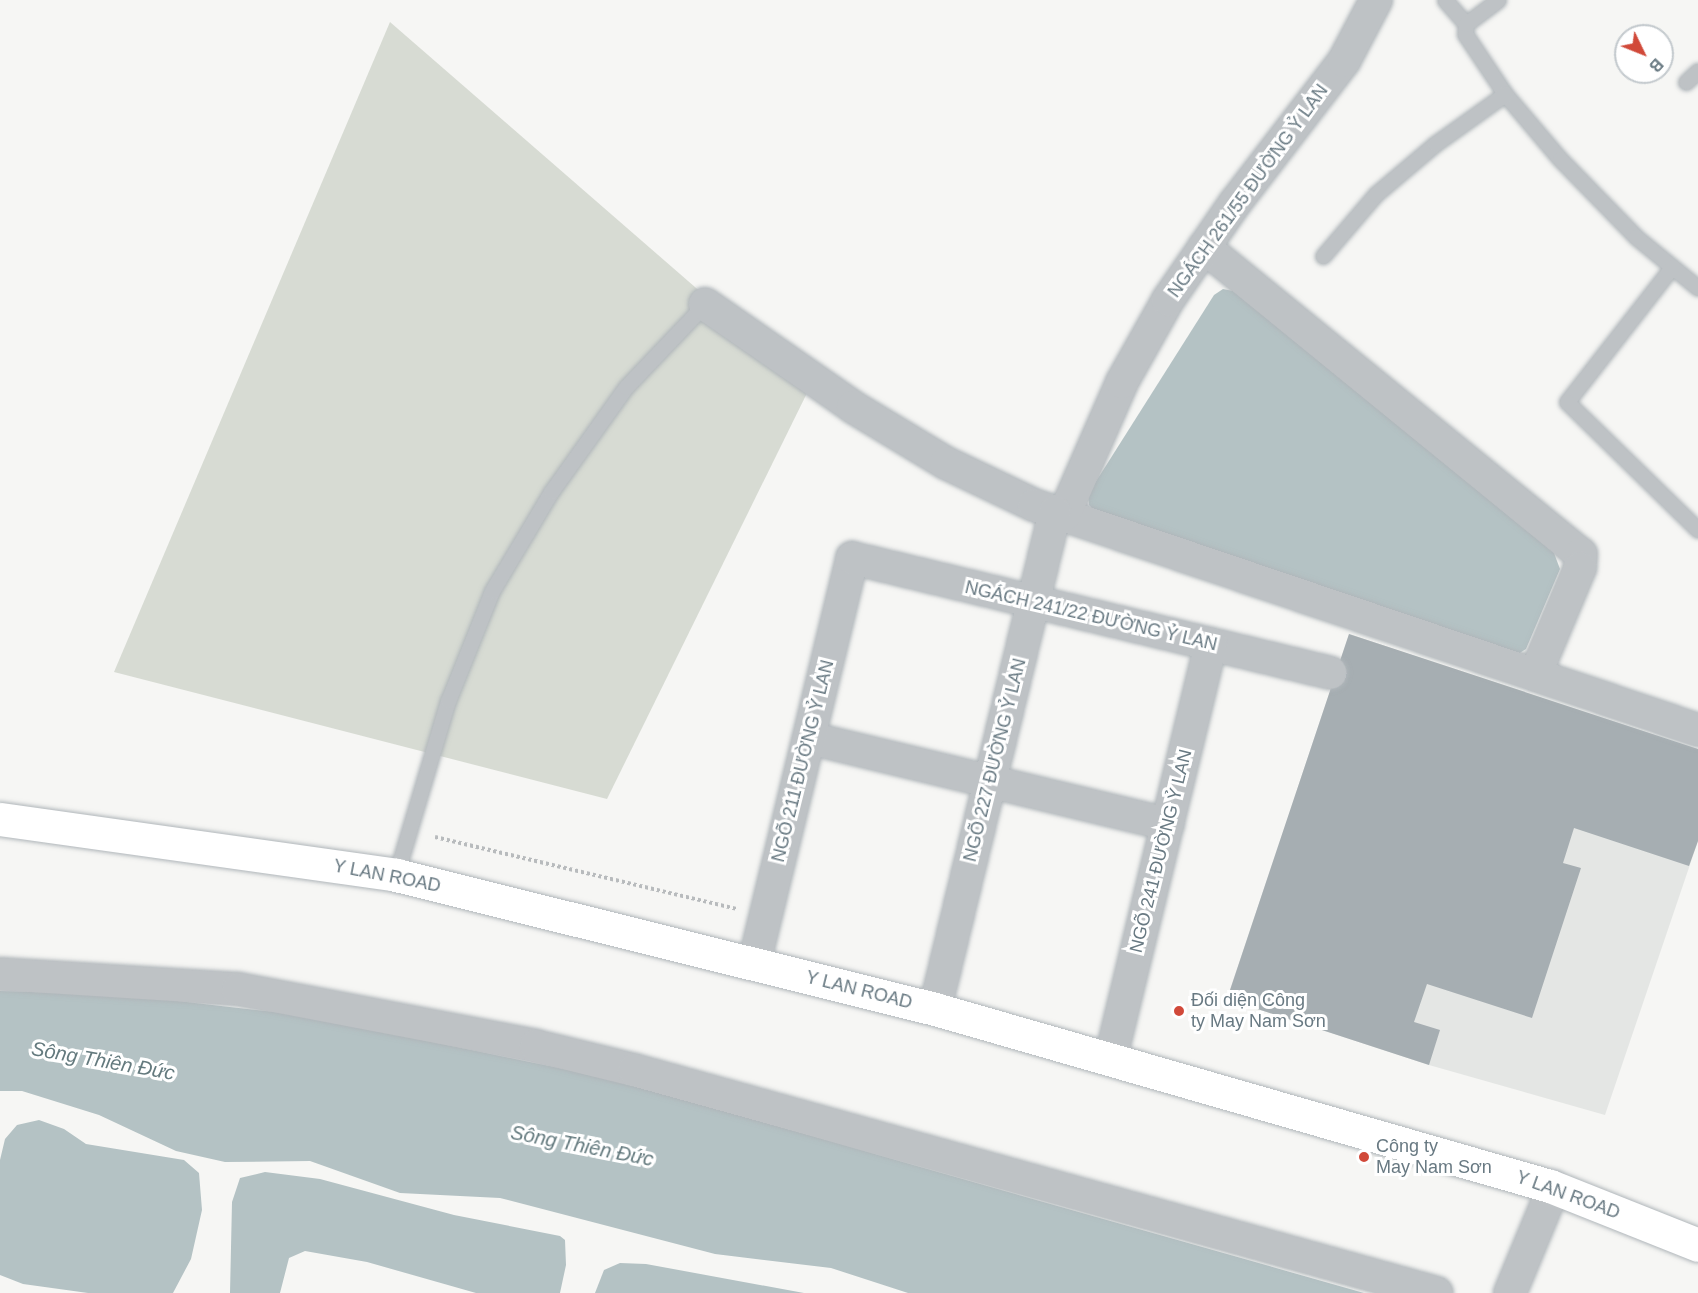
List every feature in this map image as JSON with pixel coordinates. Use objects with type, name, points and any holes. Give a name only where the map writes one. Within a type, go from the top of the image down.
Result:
[{"type":"main road","name":"Y LAN ROAD","points":[[0,819],[396,874],[935,1009],[1111,1057],[1554,1187],[1698,1245]]},
{"type":"street","name":"NGÁCH 261/55 ĐƯỜNG Ỷ LAN","points":[[1059,513],[1122,382],[1168,300],[1204,247],[1344,61],[1376,0]]},
{"type":"street","points":[[1204,247],[1581,554],[1580,568],[1535,675]]},
{"type":"street","points":[[705,304],[843,401],[946,463],[1059,513],[1698,730]]},
{"type":"street","name":"NGÕ 227 ĐƯỜNG Ỷ LAN","points":[[935,1009],[1033,602],[1059,513]]},
{"type":"street","name":"NGÁCH 241/22 ĐƯỜNG Ỷ LAN","points":[[852,558],[1330,673]]},
{"type":"street","name":"NGÕ 211 ĐƯỜNG Ỷ LAN","points":[[754,964],[852,558]]},
{"type":"street","name":"NGÕ 241 ĐƯỜNG Ỷ LAN","points":[[1111,1057],[1211,644]]},
{"type":"street","points":[[808,738],[1168,824]]},
{"type":"street","points":[[0,974],[238,989],[559,1052],[1437,1293]]},
{"type":"street","points":[[1510,1293],[1554,1187]]},
{"type":"lane","points":[[1445,0],[1466,24],[1465,34],[1505,94],[1560,159],[1636,237],[1698,288]]},
{"type":"lane","points":[[1466,24],[1498,0]]},
{"type":"lane","points":[[1686,82],[1698,71]]},
{"type":"lane","points":[[1323,256],[1376,194],[1435,144],[1505,94]]},
{"type":"lane","points":[[1672,267],[1567,402],[1698,530]]},
{"type":"lane","points":[[396,874],[448,701],[492,591],[551,492],[626,387],[705,304]]},
{"type":"path","points":[[435,837],[663,888],[765,916]]},
{"type":"shaded area","points":[[390,22],[810,387],[607,799],[114,672]]},
{"type":"shaded area","points":[[1349,634],[1698,749],[1698,841],[1605,1115],[1429,1065],[1227,999]]},
{"type":"water","points":[[1223,289],[1233,291],[1554,553],[1560,569],[1526,649],[1518,654],[1097,513],[1089,505],[1088,494],[1214,295]]},
{"type":"water","name":"Sông Thiên Đức","points":[[0,991],[125,995],[301,1015],[607,1078],[1364,1293],[908,1293],[831,1268],[715,1254],[500,1198],[400,1193],[310,1161],[225,1162],[176,1151],[99,1115],[22,1091],[0,1091]]},
{"type":"water","points":[[39,1120],[64,1129],[86,1144],[184,1160],[199,1173],[202,1210],[191,1259],[173,1293],[88,1293],[23,1284],[0,1275],[0,1160],[5,1139],[17,1125]]},
{"type":"water","points":[[265,1172],[320,1179],[454,1215],[560,1236],[565,1240],[566,1265],[560,1293],[476,1293],[367,1262],[305,1251],[289,1258],[280,1293],[230,1293],[232,1202],[240,1178]]},
{"type":"water","points":[[620,1263],[646,1264],[804,1293],[595,1293],[604,1270]]},
{"type":"building","points":[[1349,634],[1698,749],[1698,841],[1689,866],[1574,828],[1563,863],[1581,868],[1532,1018],[1427,984],[1414,1022],[1440,1030],[1429,1065],[1227,999]]},
{"type":"place","name":"Đối diện Công ty May Nam Sơn","points":[[1179,1011]]},
{"type":"place","name":"Công ty May Nam Sơn","points":[[1364,1157]]}]
